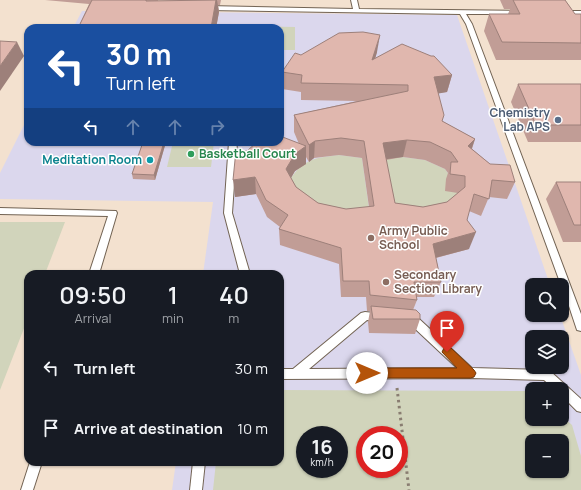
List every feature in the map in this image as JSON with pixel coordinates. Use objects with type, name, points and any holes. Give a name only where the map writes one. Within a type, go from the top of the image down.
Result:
[{"type":"lane","points":[[354,0],[356,11]]},
{"type":"lane","points":[[199,8],[526,12]]},
{"type":"lane","points":[[462,12],[469,24],[581,327]]},
{"type":"lane","points":[[557,12],[581,13]]},
{"type":"lane","points":[[233,146],[228,213],[244,270]]},
{"type":"lane","points":[[0,211],[113,213],[95,270]]},
{"type":"lane","points":[[296,373],[365,316],[413,320],[470,373]]},
{"type":"lane","points":[[284,374],[470,373],[546,375],[554,382]]},
{"type":"lane","points":[[569,396],[581,407]]},
{"type":"lane","points":[[27,490],[35,466]]},
{"type":"lane","points":[[196,490],[199,466]]},
{"type":"path","points":[[396,373],[409,490]]},
{"type":"shaded area","name":"Army Public School","points":[[82,11],[457,15],[548,278],[525,278],[525,322],[562,322],[565,330],[525,330],[525,374],[569,374],[569,341],[581,375],[581,490],[172,490],[175,466],[284,466],[284,270],[204,270],[213,202],[0,199],[0,173],[24,125],[24,146],[284,146],[284,24],[75,24]]},
{"type":"green space","points":[[284,27],[295,27],[295,50],[284,50]]},
{"type":"green space","name":"Basketball Court","points":[[172,146],[214,146],[211,167],[167,167]]},
{"type":"green space","points":[[339,155],[362,158],[371,223],[344,226],[286,186],[291,177],[308,162],[321,157]]},
{"type":"green space","points":[[403,157],[425,160],[445,169],[458,187],[459,204],[392,220],[380,160]]},
{"type":"green space","points":[[0,222],[65,222],[47,270],[24,270],[24,328],[0,390]]},
{"type":"green space","points":[[284,390],[525,391],[525,426],[569,426],[569,422],[572,425],[581,456],[581,490],[213,490],[216,466],[284,466]]},
{"type":"building","points":[[92,0],[216,0],[212,24],[80,24]]},
{"type":"building","points":[[513,0],[565,0],[575,14],[581,14],[581,43],[502,42],[489,14],[520,14]]},
{"type":"building","points":[[363,32],[380,35],[372,60],[402,44],[434,56],[452,75],[434,77],[444,115],[442,121],[475,139],[468,146],[490,164],[510,165],[515,182],[492,180],[489,199],[474,194],[467,220],[476,232],[433,244],[441,282],[414,282],[417,300],[370,295],[369,281],[343,281],[341,248],[279,229],[288,215],[266,200],[255,177],[233,180],[236,150],[247,151],[253,146],[284,146],[284,138],[306,146],[295,154],[286,169],[296,187],[318,203],[346,209],[374,206],[364,141],[341,138],[315,141],[309,145],[294,115],[408,91],[408,85],[301,83],[302,75],[284,72],[284,69],[295,53],[301,55],[339,33]],"holes":[[[407,140],[430,142],[451,152],[458,162],[451,162],[450,174],[465,176],[465,187],[447,202],[423,207],[395,203],[383,143]]]},
{"type":"building","points":[[0,41],[17,42],[0,66]]},
{"type":"building","points":[[518,84],[581,84],[581,125],[536,125]]},
{"type":"building","name":"Meditation Room","points":[[142,146],[163,146],[154,175],[132,174]]},
{"type":"building","points":[[556,182],[581,182],[581,225],[574,225]]},
{"type":"building","points":[[371,306],[416,310],[420,314],[420,319],[373,319]]},
{"type":"place","name":"Chemistry Lab APS","points":[[558,120]]},
{"type":"place","name":"Basketball Court","points":[[191,154]]},
{"type":"place","name":"Meditation Room","points":[[150,160]]},
{"type":"place","name":"Army Public School","points":[[371,238]]},
{"type":"place","name":"Secondary Section Library","points":[[386,282]]},
{"type":"route","points":[[367,373],[470,373],[447,352]]}]
